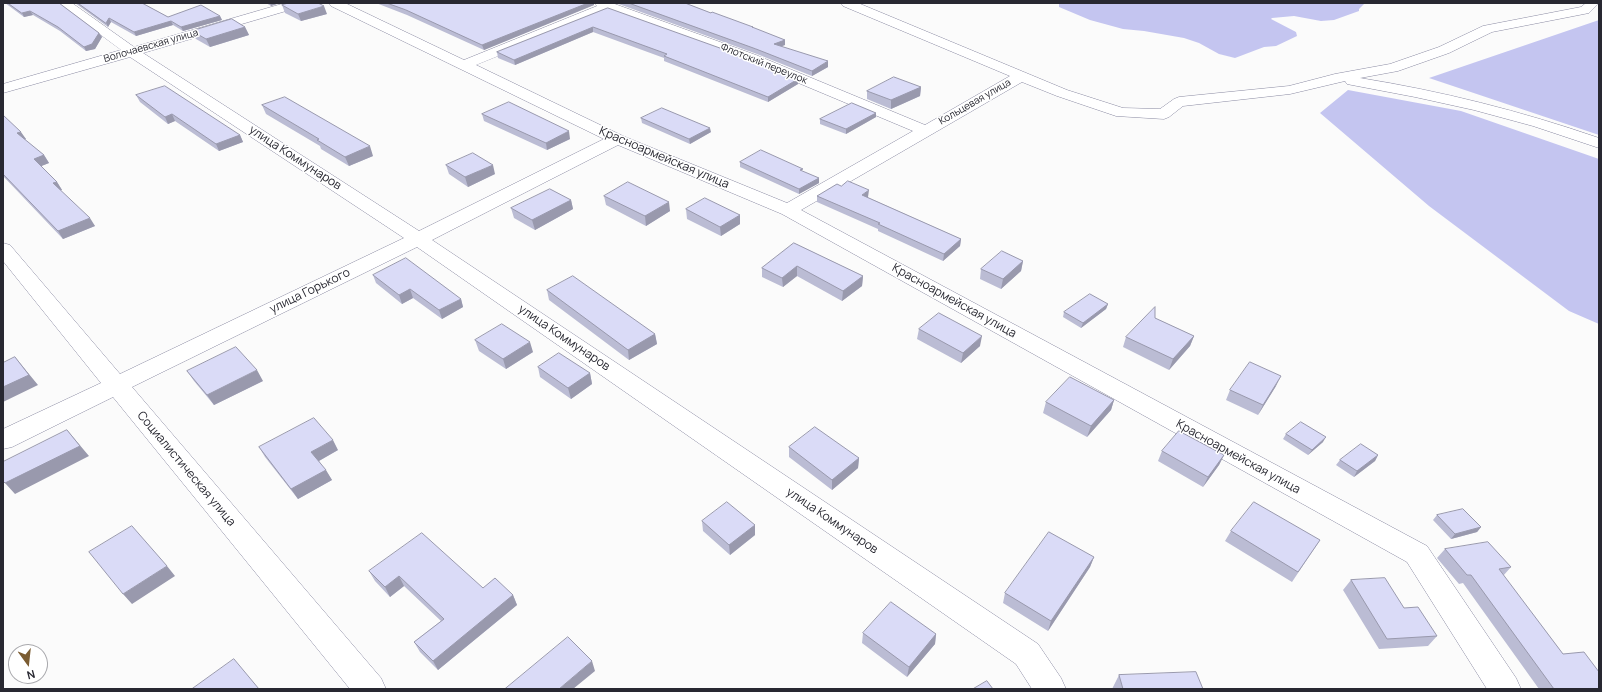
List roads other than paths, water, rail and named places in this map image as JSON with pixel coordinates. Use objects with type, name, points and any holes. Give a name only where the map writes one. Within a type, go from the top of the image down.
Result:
[{"type":"street","name":"улица Коммунаров","points":[[64,3],[132,52],[418,239],[1027,654],[1050,689]]},
{"type":"street","name":"Волочаевская улица","points":[[3,89],[299,3]]},
{"type":"street","name":"Красноармейская улица","points":[[335,3],[617,139],[788,210],[1416,554],[1505,689]]},
{"type":"street","name":"Кольцевая улица","points":[[847,3],[1021,76]]},
{"type":"street","points":[[1021,76],[1062,93],[1121,113],[1164,114],[1179,102],[1290,90],[1336,78],[1393,68],[1444,50],[1488,29],[1585,10],[1593,3]]},
{"type":"street","points":[[464,65],[605,4]]},
{"type":"street","name":"Флотский переулок","points":[[605,4],[751,58],[926,131]]},
{"type":"street","name":"Кольцевая улица","points":[[788,210],[1021,76]]},
{"type":"street","points":[[1336,78],[1402,89],[1462,102],[1556,128],[1599,143]]},
{"type":"street","name":"улица Горького","points":[[3,440],[418,239],[617,139]]},
{"type":"street","name":"Социалистическая улица","points":[[3,249],[370,689]]}]
